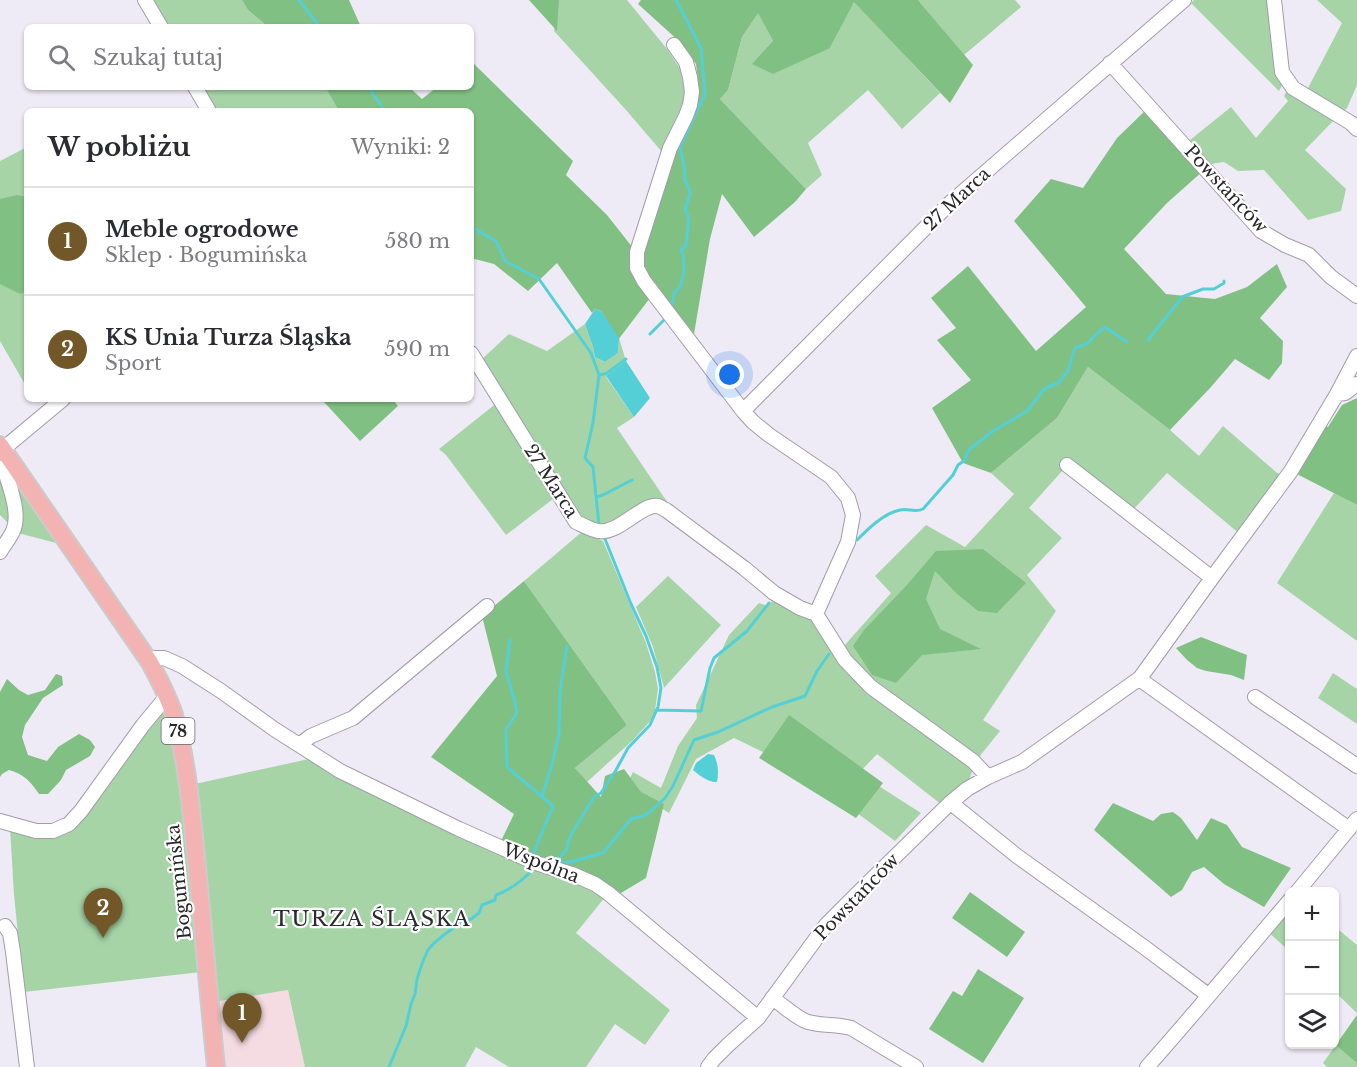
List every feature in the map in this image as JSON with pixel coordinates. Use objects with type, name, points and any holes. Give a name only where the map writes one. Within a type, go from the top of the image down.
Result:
[{"type":"main road","name":"Bogumińska","points":[[4,451],[149,661],[174,714],[185,759],[216,1067]]},
{"type":"street","points":[[145,0],[159,24]]},
{"type":"street","name":"27 Marca","points":[[743,411],[950,203],[1184,0]]},
{"type":"street","points":[[1274,0],[1282,72],[1293,88],[1351,123],[1357,129]]},
{"type":"street","points":[[674,45],[686,62],[691,85],[690,105],[670,148],[637,252],[637,268],[644,281],[753,423],[831,477],[848,498],[853,515],[852,528],[816,614],[845,660],[871,687],[973,761],[988,777]]},
{"type":"street","name":"Powstańców","points":[[1110,63],[1262,231],[1285,245],[1309,255],[1357,296]]},
{"type":"street","points":[[197,90],[207,108]]},
{"type":"street","name":"Powstańców","points":[[708,1067],[758,1018],[826,926],[951,803],[967,789],[1022,762],[1140,678],[1291,471],[1357,356]]},
{"type":"street","name":"27 Marca","points":[[474,358],[576,522],[598,531],[605,531],[628,521],[648,507],[657,506],[736,562],[774,593],[816,614]]},
{"type":"street","points":[[1337,394],[1345,393],[1357,384]]},
{"type":"street","points":[[0,552],[14,529],[16,520],[14,503],[4,468],[4,451],[60,402]]},
{"type":"street","points":[[1067,465],[1212,578]]},
{"type":"street","points":[[299,745],[311,736],[353,718],[487,606]]},
{"type":"street","name":"Wspólna","points":[[149,661],[164,658],[182,666],[340,771],[459,829],[595,885],[608,893],[758,1018]]},
{"type":"street","points":[[1140,678],[1261,765],[1353,824],[1300,887]]},
{"type":"street","points":[[0,821],[36,831],[53,831],[69,824],[167,696]]},
{"type":"street","points":[[1255,697],[1357,766]]},
{"type":"street","points":[[951,803],[1017,856],[1208,995]]},
{"type":"street","points":[[1147,1067],[1285,906]]},
{"type":"street","points":[[5,926],[10,933],[13,952],[27,1067]]},
{"type":"street","points":[[772,998],[805,1022],[840,1024],[851,1028],[916,1067]]},
{"type":"shaded area","points":[[289,990],[305,1067],[223,1067],[216,998]]},
{"type":"green space","points":[[154,0],[242,0],[248,10],[264,24],[167,24]]},
{"type":"green space","points":[[242,0],[349,0],[360,24],[264,24],[248,10]]},
{"type":"green space","points":[[529,0],[559,0],[557,31]]},
{"type":"green space","points":[[558,0],[627,0],[667,49],[683,73],[686,96],[662,152],[554,31]]},
{"type":"green space","points":[[641,0],[918,0],[973,65],[950,103],[854,2],[830,48],[773,74],[752,64],[773,41],[758,13],[742,37],[728,90],[720,99],[806,189],[795,202],[754,237],[722,194],[710,239],[694,334],[647,273],[642,257],[673,155],[699,90],[696,64],[681,43],[638,4]]},
{"type":"green space","points":[[918,0],[1015,0],[1021,7],[964,55]]},
{"type":"green space","points":[[1194,0],[1269,0],[1278,76],[1282,85],[1279,91],[1191,3]]},
{"type":"green space","points":[[1317,0],[1357,0],[1357,85],[1347,108],[1342,113],[1307,90],[1342,23]]},
{"type":"green space","points":[[854,1],[940,93],[902,129],[868,90],[808,143],[822,175],[806,189],[720,99],[728,90],[742,37],[758,12],[773,41],[830,48]]},
{"type":"green space","points":[[474,64],[573,161],[566,175],[607,215],[633,248],[650,298],[618,340],[601,311],[595,309],[592,313],[557,263],[528,291],[494,264],[474,259],[474,108],[337,108],[327,90],[412,90],[422,99],[433,90],[474,90]]},
{"type":"green space","points":[[1288,89],[1335,119],[1305,150],[1346,189],[1341,211],[1308,220],[1264,170],[1238,171],[1224,162],[1211,164],[1190,140],[1231,107],[1256,138],[1288,101],[1284,96]]},
{"type":"green space","points":[[205,90],[327,90],[337,108],[214,108]]},
{"type":"green space","points":[[1147,109],[1203,171],[1167,203],[1124,249],[1166,294],[1215,299],[1247,287],[1277,264],[1287,287],[1260,318],[1283,341],[1282,363],[1269,380],[1235,359],[1170,430],[1088,367],[1057,418],[991,473],[963,463],[932,408],[971,380],[937,340],[956,328],[931,298],[968,266],[1036,351],[1086,307],[1014,221],[1051,179],[1083,188],[1117,138]]},
{"type":"green space","points":[[24,149],[24,383],[0,341],[0,161]]},
{"type":"green space","points":[[17,195],[24,196],[24,292],[20,294],[0,284],[0,199]]},
{"type":"green space","points":[[585,324],[595,357],[605,362],[618,353],[619,338],[626,361],[606,377],[634,417],[617,428],[670,506],[607,527],[586,525],[482,359],[509,334],[547,351]]},
{"type":"green space","points":[[1088,367],[1170,430],[1199,456],[1223,426],[1284,477],[1241,535],[1167,473],[1132,511],[1071,461],[1029,508],[1062,538],[1027,575],[1056,611],[983,720],[1000,731],[979,757],[868,677],[844,646],[891,593],[875,576],[926,525],[965,547],[1014,494],[991,473],[1057,418]]},
{"type":"green space","points":[[1357,398],[1357,505],[1291,471],[1320,423],[1328,427],[1342,405]]},
{"type":"green space","points":[[324,402],[395,402],[398,406],[360,441]]},
{"type":"green space","points":[[498,402],[557,496],[506,535],[446,455],[439,449]]},
{"type":"green space","points":[[0,464],[11,475],[56,543],[18,533],[0,515]]},
{"type":"green space","points":[[1334,493],[1357,505],[1357,641],[1277,583]]},
{"type":"green space","points":[[583,531],[603,541],[646,643],[658,689],[654,717],[632,741],[587,782],[575,768],[627,725],[524,581]]},
{"type":"green space","points":[[983,549],[1026,583],[997,613],[978,611],[956,593],[935,571],[926,599],[940,629],[981,649],[922,655],[896,683],[872,675],[853,646],[864,630],[936,551]]},
{"type":"green space","points":[[668,576],[721,625],[664,688],[653,647],[636,607]]},
{"type":"green space","points":[[524,581],[627,725],[575,768],[601,797],[605,776],[624,769],[641,792],[664,804],[646,878],[621,893],[501,841],[514,814],[431,757],[497,676],[482,616]]},
{"type":"green space","points":[[774,599],[809,617],[825,634],[846,673],[909,718],[907,722],[973,768],[969,781],[942,805],[877,754],[859,773],[767,754],[734,738],[696,759],[669,813],[626,786],[633,772],[661,788],[678,746],[697,718],[696,705],[729,635],[759,603],[768,606]]},
{"type":"green space","points":[[1201,637],[1247,655],[1244,680],[1197,668],[1176,648]]},
{"type":"green space","points":[[1333,673],[1357,689],[1357,724],[1318,698]]},
{"type":"green space","points":[[56,674],[62,676],[63,685],[43,698],[25,725],[22,737],[28,755],[47,761],[58,747],[79,734],[90,740],[95,747],[90,756],[66,770],[61,780],[48,794],[39,794],[27,779],[19,774],[9,770],[0,777],[0,692],[7,679],[28,695],[45,690]]},
{"type":"green space","points":[[165,704],[181,787],[201,972],[24,992],[10,828],[39,835],[67,834]]},
{"type":"green space","points":[[789,715],[883,783],[856,818],[759,758]]},
{"type":"green space","points":[[318,757],[606,896],[576,933],[670,1010],[645,1045],[615,1024],[586,1067],[509,1067],[476,1047],[465,1067],[305,1067],[288,990],[219,1001],[195,784]]},
{"type":"green space","points":[[874,783],[921,813],[895,841],[853,810]]},
{"type":"green space","points":[[1113,803],[1153,821],[1161,814],[1173,812],[1181,818],[1197,840],[1211,818],[1227,825],[1242,847],[1291,868],[1264,907],[1224,884],[1204,867],[1192,872],[1182,890],[1171,897],[1094,830]]},
{"type":"green space","points":[[970,892],[1025,932],[1007,957],[952,918]]},
{"type":"green space","points":[[1285,905],[1285,947],[1265,929]]},
{"type":"green space","points":[[1339,930],[1357,945],[1357,1013],[1339,996]]},
{"type":"green space","points":[[978,969],[1024,998],[983,1063],[929,1029],[953,991],[962,996]]},
{"type":"green space","points":[[1357,1015],[1357,1067],[1327,1067],[1323,1063],[1333,1049],[1339,1049],[1339,1040]]},
{"type":"green space","points":[[1357,1015],[1357,1063],[1339,1048],[1339,1041]]},
{"type":"water","points":[[595,309],[601,311],[619,338],[618,353],[605,362],[595,357],[585,324]]},
{"type":"water","points":[[626,361],[650,398],[634,417],[606,376]]},
{"type":"water","points":[[708,754],[714,755],[716,761],[717,782],[707,780],[693,770],[696,763]]},
{"type":"waterway","points":[[299,0],[318,24]]},
{"type":"waterway","points":[[671,309],[674,293],[680,287],[684,271],[681,250],[686,246],[689,218],[685,210],[690,194],[685,181],[680,147],[705,94],[701,48],[676,0]]},
{"type":"waterway","points":[[370,90],[383,108]]},
{"type":"waterway","points":[[474,229],[496,241],[505,261],[539,279],[591,353],[599,375],[593,423],[585,458],[593,467],[599,525]]},
{"type":"waterway","points":[[1148,340],[1182,297],[1203,289],[1214,289],[1224,281]]},
{"type":"waterway","points":[[650,334],[666,318]]},
{"type":"waterway","points":[[857,540],[888,514],[900,510],[923,509],[953,475],[958,465],[965,460],[971,448],[993,431],[1027,411],[1044,389],[1058,383],[1068,371],[1075,348],[1086,344],[1105,327],[1127,342]]},
{"type":"waterway","points":[[600,375],[607,373],[626,359]]},
{"type":"waterway","points":[[596,497],[632,480]]},
{"type":"waterway","points":[[557,861],[567,849],[572,833],[594,797],[601,793],[628,748],[650,725],[658,707],[661,688],[657,667],[646,636],[605,539]]},
{"type":"waterway","points":[[656,710],[701,711],[714,658],[747,631],[769,603]]},
{"type":"waterway","points":[[510,640],[506,671],[517,713],[506,729],[507,767],[553,806],[533,854],[566,863],[603,853],[631,819],[646,815],[665,798],[694,740],[718,732],[772,707],[805,696],[817,671],[829,654]]},
{"type":"waterway","points":[[542,797],[559,734],[560,692],[567,646]]},
{"type":"waterway","points":[[389,1067],[406,1026],[417,979],[428,950],[445,934],[479,913],[482,905],[495,900],[496,895],[522,880],[534,867]]},
{"type":"place","name":"KS Unia Turza Śląska","points":[[103,938]]},
{"type":"place","name":"Meble ogrodowe","points":[[242,1043]]},
{"type":"district","name":"TURZA ŚLĄSKA","points":[[372,919]]}]
